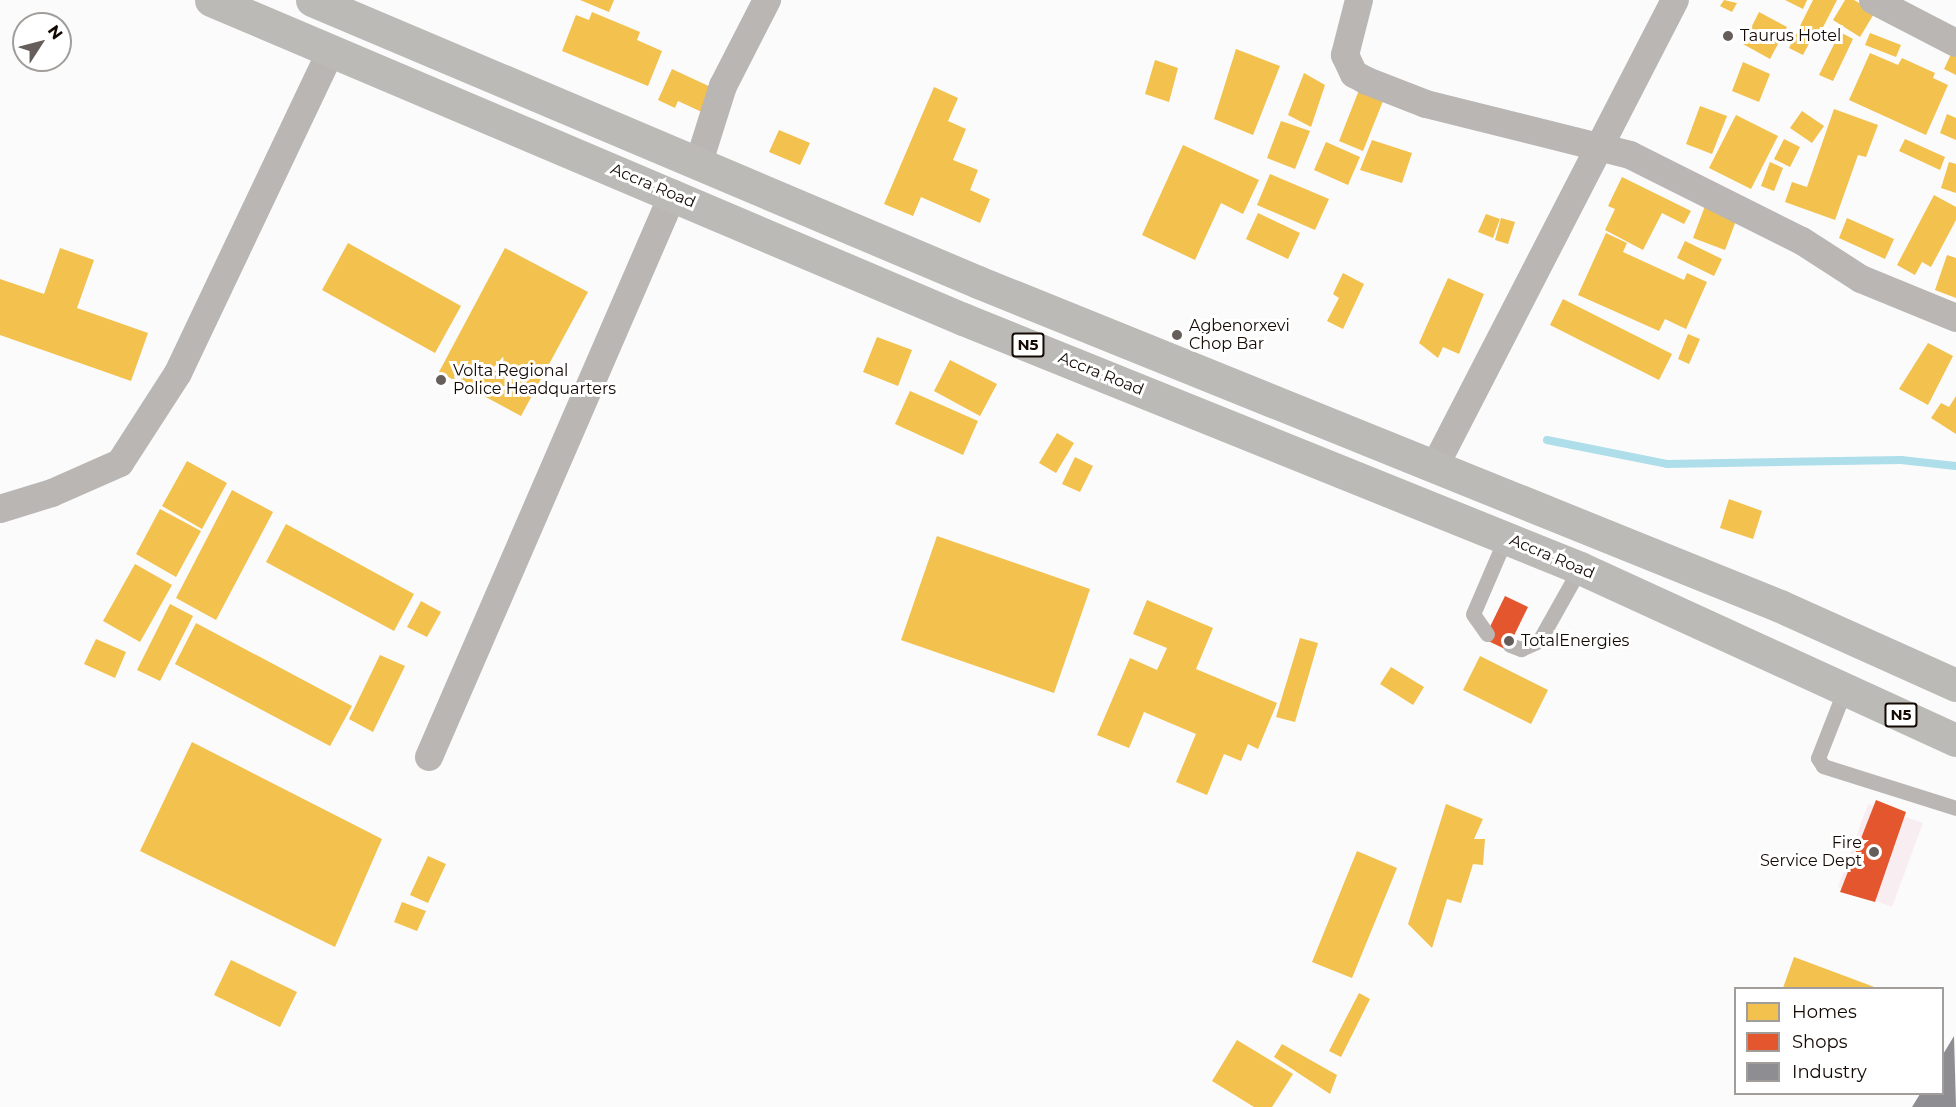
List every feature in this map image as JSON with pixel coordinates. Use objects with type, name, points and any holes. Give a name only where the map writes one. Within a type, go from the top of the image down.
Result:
[{"type":"main road","name":"Accra Road","points":[[211,0],[673,194],[963,319],[1580,568],[1956,740]]},
{"type":"main road","name":"N5","points":[[312,0],[978,282],[1780,606],[1956,685]]},
{"type":"street","points":[[699,162],[723,86],[767,0]]},
{"type":"street","points":[[1359,0],[1345,55],[1348,65],[1361,78],[1426,104],[1630,155],[1802,240],[1861,279],[1956,318]]},
{"type":"street","points":[[1435,466],[1675,0]]},
{"type":"street","points":[[1873,0],[1956,43]]},
{"type":"street","points":[[0,509],[52,493],[120,463],[178,373],[330,51]]},
{"type":"street","points":[[429,757],[673,194]]},
{"type":"lane","points":[[1487,634],[1473,614],[1506,537]]},
{"type":"lane","points":[[1510,645],[1521,649],[1539,641],[1580,568]]},
{"type":"lane","points":[[1845,689],[1818,758],[1823,766],[1956,808]]},
{"type":"shaded area","points":[[1868,804],[1923,823],[1892,907],[1838,887]]},
{"type":"building: Homes","points":[[580,0],[614,0],[609,12]]},
{"type":"building: Homes","points":[[1724,0],[1737,3],[1732,12],[1720,6]]},
{"type":"building: Homes","points":[[1785,0],[1807,0],[1803,9]]},
{"type":"building: Homes","points":[[1813,0],[1837,0],[1818,37],[1814,34],[1803,55],[1789,48]]},
{"type":"building: Homes","points":[[1845,0],[1854,0],[1875,12],[1860,37],[1833,20]]},
{"type":"building: Homes","points":[[592,12],[640,32],[637,40],[662,51],[648,86],[562,51],[576,15],[589,20]]},
{"type":"building: Homes","points":[[1759,12],[1787,27],[1770,59],[1743,44]]},
{"type":"building: Homes","points":[[1840,32],[1853,39],[1833,81],[1819,75]]},
{"type":"building: Homes","points":[[1870,33],[1901,45],[1896,57],[1865,45]]},
{"type":"building: Homes","points":[[1236,49],[1280,66],[1253,135],[1214,119]]},
{"type":"building: Homes","points":[[1953,50],[1956,52],[1956,75],[1944,69]]},
{"type":"building: Homes","points":[[1870,53],[1898,65],[1902,58],[1935,73],[1933,78],[1948,85],[1926,135],[1849,100]]},
{"type":"building: Homes","points":[[1155,60],[1178,68],[1169,102],[1145,94]]},
{"type":"building: Homes","points":[[1743,62],[1770,74],[1759,102],[1732,91]]},
{"type":"building: Homes","points":[[672,69],[715,89],[704,113],[678,101],[675,108],[658,100]]},
{"type":"building: Homes","points":[[1304,73],[1325,85],[1311,127],[1288,115]]},
{"type":"building: Homes","points":[[1361,85],[1385,96],[1363,151],[1339,141]]},
{"type":"building: Homes","points":[[934,87],[958,98],[948,121],[966,129],[953,160],[978,170],[970,190],[990,199],[980,223],[921,197],[913,216],[884,204]]},
{"type":"building: Homes","points":[[1700,106],[1727,116],[1712,154],[1686,144]]},
{"type":"building: Homes","points":[[1834,109],[1878,125],[1866,157],[1858,155],[1835,220],[1785,202],[1792,182],[1807,187]]},
{"type":"building: Homes","points":[[1802,111],[1824,126],[1812,143],[1790,128]]},
{"type":"building: Homes","points":[[1947,114],[1956,118],[1956,140],[1940,133]]},
{"type":"building: Homes","points":[[1736,115],[1778,136],[1751,189],[1709,168]]},
{"type":"building: Homes","points":[[1281,121],[1310,131],[1295,169],[1267,158]]},
{"type":"building: Homes","points":[[779,130],[810,143],[800,165],[769,152]]},
{"type":"building: Homes","points":[[1784,139],[1800,147],[1790,167],[1774,159]]},
{"type":"building: Homes","points":[[1905,139],[1945,157],[1940,170],[1899,151]]},
{"type":"building: Homes","points":[[1372,140],[1412,153],[1402,183],[1360,170]]},
{"type":"building: Homes","points":[[1326,142],[1360,157],[1348,185],[1314,170]]},
{"type":"building: Homes","points":[[1183,145],[1259,180],[1243,214],[1221,203],[1195,260],[1142,235]]},
{"type":"building: Homes","points":[[1770,162],[1783,168],[1774,191],[1761,186]]},
{"type":"building: Homes","points":[[1949,162],[1956,164],[1956,193],[1941,188]]},
{"type":"building: Homes","points":[[1270,174],[1329,199],[1315,230],[1257,205]]},
{"type":"building: Homes","points":[[1622,177],[1691,211],[1684,224],[1662,213],[1643,250],[1605,230],[1615,209],[1608,206]]},
{"type":"building: Homes","points":[[1934,195],[1956,207],[1956,220],[1931,267],[1922,262],[1915,275],[1897,265]]},
{"type":"building: Homes","points":[[1705,206],[1737,218],[1725,250],[1693,238]]},
{"type":"building: Homes","points":[[1258,213],[1300,233],[1288,259],[1246,239]]},
{"type":"building: Homes","points":[[1486,214],[1500,219],[1493,238],[1478,232]]},
{"type":"building: Homes","points":[[1501,218],[1515,222],[1508,244],[1495,240]]},
{"type":"building: Homes","points":[[1847,218],[1894,239],[1885,259],[1839,238]]},
{"type":"building: Homes","points":[[1606,233],[1627,243],[1623,252],[1684,280],[1687,273],[1707,282],[1686,329],[1665,319],[1659,331],[1578,295]]},
{"type":"building: Homes","points":[[1685,241],[1722,259],[1714,276],[1677,258]]},
{"type":"building: Homes","points":[[348,243],[461,306],[435,353],[322,290]]},
{"type":"building: Homes","points":[[60,248],[94,260],[77,308],[148,333],[131,381],[0,335],[0,279],[44,294]]},
{"type":"building: Homes","points":[[505,248],[588,292],[521,416],[439,372]]},
{"type":"building: Homes","points":[[1947,255],[1956,258],[1956,298],[1935,290]]},
{"type":"building: Homes","points":[[1343,273],[1364,284],[1343,329],[1327,321],[1339,298],[1333,294]]},
{"type":"building: Homes","points":[[1448,278],[1484,294],[1459,354],[1443,347],[1438,358],[1419,343]]},
{"type":"building: Homes","points":[[1563,299],[1672,354],[1659,380],[1550,325]]},
{"type":"building: Homes","points":[[1688,334],[1700,339],[1689,364],[1678,359]]},
{"type":"building: Homes","points":[[877,337],[912,350],[898,386],[863,372]]},
{"type":"building: Homes","points":[[1928,343],[1953,356],[1928,405],[1899,389]]},
{"type":"building: Homes","points":[[950,360],[997,384],[980,416],[934,391]]},
{"type":"building: Homes","points":[[910,391],[978,421],[963,455],[895,424]]},
{"type":"building: Homes","points":[[1956,396],[1956,434],[1931,418],[1941,403],[1949,407]]},
{"type":"building: Homes","points":[[1057,433],[1074,443],[1056,473],[1039,463]]},
{"type":"building: Homes","points":[[1075,457],[1093,466],[1080,492],[1062,484]]},
{"type":"building: Homes","points":[[187,461],[227,483],[202,529],[162,506]]},
{"type":"building: Homes","points":[[232,490],[273,512],[216,620],[176,598]]},
{"type":"building: Homes","points":[[1729,499],[1762,511],[1753,539],[1720,528]]},
{"type":"building: Homes","points":[[160,509],[201,531],[176,577],[136,554]]},
{"type":"building: Homes","points":[[286,524],[414,594],[394,631],[266,562]]},
{"type":"building: Homes","points":[[937,536],[1090,589],[1054,693],[901,640]]},
{"type":"building: Homes","points":[[135,564],[172,585],[140,642],[103,621]]},
{"type":"building: Homes","points":[[1147,600],[1213,628],[1196,669],[1277,703],[1258,749],[1248,744],[1241,761],[1224,754],[1207,795],[1176,782],[1196,734],[1144,712],[1129,748],[1097,735],[1130,658],[1157,670],[1167,648],[1133,634]]},
{"type":"building: Homes","points":[[421,601],[441,612],[427,637],[407,627]]},
{"type":"building: Homes","points":[[170,604],[193,616],[160,681],[137,670]]},
{"type":"building: Homes","points":[[196,623],[352,706],[330,746],[175,664]]},
{"type":"building: Homes","points":[[1300,638],[1318,643],[1295,722],[1276,717]]},
{"type":"building: Homes","points":[[96,639],[126,652],[115,678],[84,664]]},
{"type":"building: Homes","points":[[380,655],[405,666],[373,732],[349,719]]},
{"type":"building: Homes","points":[[1480,656],[1548,690],[1531,724],[1463,690]]},
{"type":"building: Homes","points":[[1391,667],[1424,687],[1413,705],[1380,684]]},
{"type":"building: Homes","points":[[192,742],[382,839],[335,947],[140,851]]},
{"type":"building: Homes","points":[[1446,804],[1483,819],[1474,839],[1485,839],[1483,865],[1473,864],[1461,903],[1447,899],[1432,948],[1408,924]]},
{"type":"building: Homes","points":[[1357,851],[1397,868],[1352,978],[1312,962]]},
{"type":"building: Homes","points":[[428,856],[446,864],[428,903],[410,895]]},
{"type":"building: Homes","points":[[402,902],[426,911],[417,931],[394,922]]},
{"type":"building: Homes","points":[[1794,957],[1874,987],[1783,987]]},
{"type":"building: Homes","points":[[231,960],[297,992],[280,1027],[214,995]]},
{"type":"building: Homes","points":[[1359,993],[1370,999],[1341,1057],[1329,1051]]},
{"type":"building: Homes","points":[[1237,1040],[1293,1074],[1272,1107],[1254,1107],[1212,1081]]},
{"type":"building: Homes","points":[[1282,1044],[1337,1075],[1330,1094],[1274,1057]]},
{"type":"building: Shops","points":[[1505,596],[1528,607],[1507,650],[1484,639]]},
{"type":"building: Shops","name":"Fire Service Dept","points":[[1876,800],[1906,812],[1875,902],[1840,892]]},
{"type":"building: Industry","points":[[1954,1036],[1956,1107],[1912,1107],[1919,1095],[1944,1095],[1944,1053]]},
{"type":"waterway","points":[[1547,440],[1667,464],[1901,460],[1956,466]]},
{"type":"place","name":"Taurus Hotel","points":[[1728,36]]},
{"type":"place","name":"Agbenorxevi Chop Bar","points":[[1177,335]]},
{"type":"place","name":"Volta Regional Police Headquarters","points":[[441,380]]},
{"type":"place","name":"TotalEnergies","points":[[1509,641]]},
{"type":"place","name":"Fire Service Dept","points":[[1874,852]]}]
